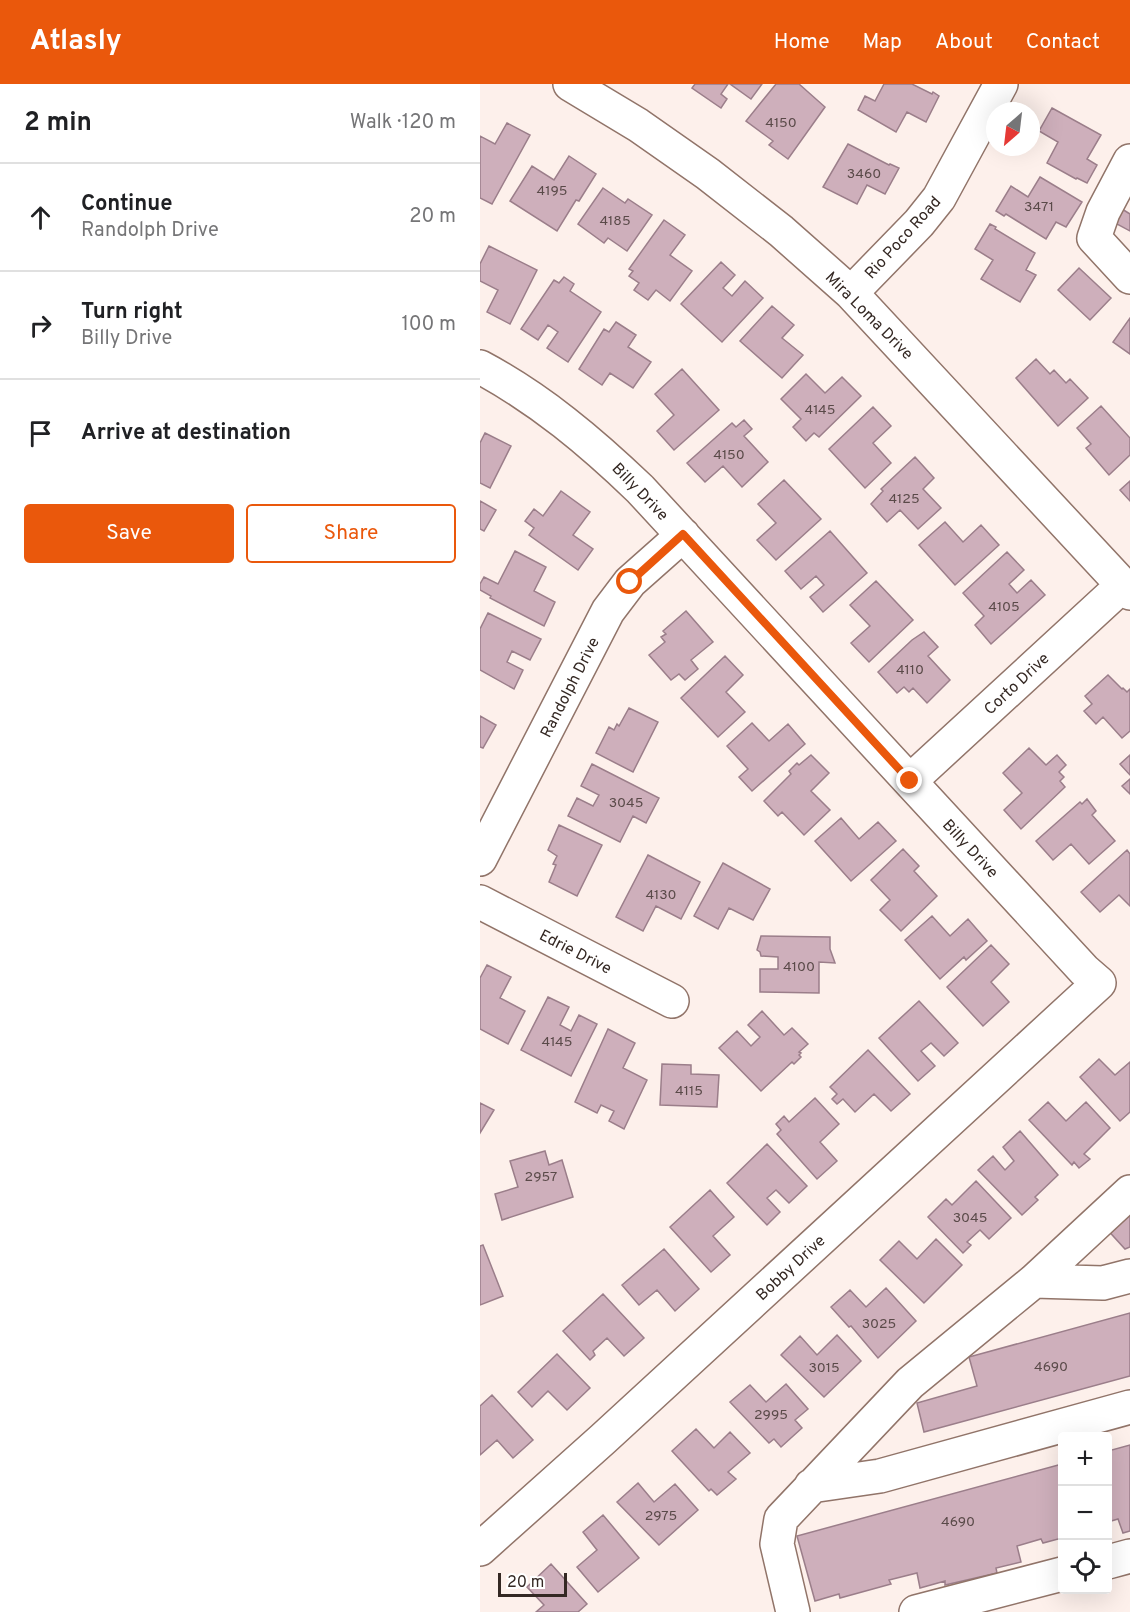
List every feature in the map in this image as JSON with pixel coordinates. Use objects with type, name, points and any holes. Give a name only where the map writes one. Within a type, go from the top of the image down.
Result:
[{"type":"street","name":"Mira Loma Drive","points":[[570,84],[638,125],[708,174],[781,231],[851,292],[1126,589]]},
{"type":"street","name":"Rio Poco Road","points":[[851,292],[919,223],[939,198],[1001,84]]},
{"type":"street","points":[[1130,161],[1103,212],[1094,238],[1130,277]]},
{"type":"street","name":"Billy Drive","points":[[480,367],[555,414],[605,455],[683,534],[1084,970],[1099,983]]},
{"type":"street","name":"Randolph Drive","points":[[480,859],[608,611],[630,582],[683,534]]},
{"type":"street","name":"Corto Drive","points":[[910,781],[1126,589]]},
{"type":"street","name":"Edrie Drive","points":[[480,902],[672,1001]]},
{"type":"street","name":"Bobby Drive","points":[[480,1549],[629,1416],[1099,983]]},
{"type":"street","points":[[793,1612],[777,1544],[781,1519],[910,1383],[1034,1281],[1130,1191]]},
{"type":"street","points":[[1034,1281],[1103,1283],[1130,1276]]},
{"type":"street","points":[[811,1486],[880,1476],[1130,1407]]},
{"type":"street","points":[[1112,1561],[1130,1556]]},
{"type":"street","points":[[916,1612],[1058,1575]]},
{"type":"building","points":[[695,84],[728,84],[721,94],[727,99],[721,108],[692,88]]},
{"type":"building","points":[[730,84],[762,84],[751,99]]},
{"type":"building","points":[[776,84],[799,84],[825,107],[788,159],[769,145],[773,141],[746,121]]},
{"type":"building","points":[[884,84],[912,84],[939,96],[926,122],[907,112],[896,132],[858,110],[865,96],[875,101]]},
{"type":"building","points":[[1052,108],[1101,135],[1087,159],[1097,165],[1087,183],[1047,163],[1058,142],[1040,132]]},
{"type":"building","points":[[507,123],[530,135],[492,204],[480,198],[480,136],[495,144]]},
{"type":"building","points":[[848,144],[899,168],[885,194],[867,185],[857,204],[823,187]]},
{"type":"building","points":[[569,156],[596,174],[579,201],[576,200],[557,231],[510,201],[532,166],[554,180]]},
{"type":"building","points":[[1040,177],[1082,202],[1066,227],[1056,222],[1046,239],[1006,214],[1004,216],[996,211],[1011,186],[1028,197]]},
{"type":"building","points":[[603,188],[625,203],[628,199],[652,215],[627,251],[608,238],[604,243],[578,224]]},
{"type":"building","points":[[1122,209],[1130,214],[1130,231],[1115,223]]},
{"type":"building","points":[[664,220],[685,235],[670,255],[692,271],[670,301],[656,290],[648,300],[634,290],[639,283],[629,276],[633,271],[629,269]]},
{"type":"building","points":[[990,224],[1035,253],[1026,270],[1036,275],[1020,302],[981,279],[993,260],[975,249]]},
{"type":"building","points":[[489,246],[537,270],[510,324],[487,312],[498,290],[480,281],[480,264]]},
{"type":"building","points":[[721,262],[735,275],[723,288],[732,296],[745,281],[763,298],[722,342],[681,304]]},
{"type":"building","points":[[1079,268],[1111,298],[1090,320],[1058,290]]},
{"type":"building","points":[[564,277],[574,284],[570,291],[601,312],[568,362],[547,348],[558,332],[548,325],[538,340],[521,329],[554,280],[559,283]]},
{"type":"building","points":[[772,306],[794,325],[782,338],[803,355],[782,378],[740,341]]},
{"type":"building","points":[[1130,318],[1130,354],[1113,342]]},
{"type":"building","points":[[616,322],[636,335],[628,347],[651,362],[633,388],[610,373],[602,385],[579,369],[604,329],[609,332]]},
{"type":"building","points":[[1036,359],[1050,374],[1054,370],[1066,383],[1070,379],[1088,398],[1058,426],[1016,378]]},
{"type":"building","points":[[682,369],[719,410],[674,450],[657,431],[674,415],[655,394]]},
{"type":"building","points":[[806,374],[825,393],[842,377],[861,396],[819,437],[814,433],[806,441],[793,427],[801,419],[781,399]]},
{"type":"building","points":[[1101,406],[1130,438],[1130,455],[1109,475],[1086,448],[1091,444],[1077,428]]},
{"type":"building","points":[[873,407],[891,426],[873,443],[891,463],[865,488],[829,449]]},
{"type":"building","points":[[744,420],[752,429],[744,436],[768,462],[742,487],[723,466],[705,482],[687,463],[732,423],[736,427]]},
{"type":"building","points":[[485,433],[511,446],[490,488],[480,483],[480,443]]},
{"type":"building","points":[[915,457],[934,478],[923,489],[941,508],[918,529],[900,510],[887,522],[871,504],[883,491],[881,489]]},
{"type":"building","points":[[784,480],[821,519],[776,560],[757,540],[776,523],[758,504]]},
{"type":"building","points":[[1130,481],[1130,501],[1120,490]]},
{"type":"building","points":[[561,491],[590,512],[573,535],[593,549],[578,570],[529,535],[534,528],[525,521],[534,509],[543,516]]},
{"type":"building","points":[[480,501],[496,510],[484,531],[480,529]]},
{"type":"building","points":[[945,522],[963,542],[981,525],[999,545],[955,585],[919,545]]},
{"type":"building","points":[[830,531],[867,573],[823,612],[810,597],[824,585],[816,576],[801,589],[785,571]]},
{"type":"building","points":[[515,551],[546,567],[534,591],[555,602],[544,626],[490,598],[491,596],[480,590],[484,577],[498,584]]},
{"type":"building","points":[[1007,552],[1024,570],[1009,584],[1017,593],[1031,580],[1045,595],[991,644],[975,625],[984,616],[963,593]]},
{"type":"building","points":[[876,581],[913,620],[869,662],[851,643],[870,626],[850,605]]},
{"type":"building","points":[[686,611],[713,642],[691,660],[698,669],[685,680],[679,674],[671,680],[649,655],[665,642],[661,637],[666,634],[663,631]]},
{"type":"building","points":[[488,613],[541,639],[530,660],[512,651],[507,662],[523,670],[514,689],[480,670],[480,629]]},
{"type":"building","points":[[924,632],[938,647],[928,656],[950,680],[927,703],[913,688],[909,692],[904,687],[897,693],[878,672],[912,640]]},
{"type":"building","points":[[725,656],[743,675],[726,692],[745,712],[718,737],[681,698]]},
{"type":"building","points":[[1108,675],[1122,689],[1127,692],[1130,689],[1130,731],[1122,738],[1103,717],[1096,724],[1084,711],[1092,704],[1085,696]]},
{"type":"building","points":[[629,708],[658,722],[633,772],[596,753],[609,727],[614,730],[617,724],[619,726]]},
{"type":"building","points":[[480,716],[496,725],[483,748],[480,747]]},
{"type":"building","points":[[752,723],[769,741],[788,724],[805,744],[752,791],[739,777],[748,769],[727,746]]},
{"type":"building","points":[[1029,748],[1046,765],[1057,755],[1066,765],[1059,772],[1064,777],[1060,781],[1065,787],[1021,829],[1004,810],[1022,793],[1003,773]]},
{"type":"building","points":[[811,755],[829,773],[811,791],[830,810],[804,835],[782,812],[778,816],[764,801],[791,774],[789,771],[797,763],[799,765]]},
{"type":"building","points":[[1130,755],[1130,775],[1120,764]]},
{"type":"building","points":[[592,764],[659,798],[646,823],[633,816],[620,842],[568,816],[577,798],[593,806],[599,795],[581,786]]},
{"type":"building","points":[[1130,779],[1130,794],[1122,786]]},
{"type":"building","points":[[1087,799],[1096,811],[1092,815],[1115,841],[1089,864],[1071,844],[1053,860],[1036,841],[1080,802],[1082,804]]},
{"type":"building","points":[[841,818],[859,839],[878,822],[896,841],[851,881],[815,841]]},
{"type":"building","points":[[559,825],[602,845],[577,896],[549,882],[557,856],[548,850]]},
{"type":"building","points":[[903,849],[919,866],[914,871],[937,896],[901,931],[880,910],[890,900],[871,880]]},
{"type":"building","points":[[1127,850],[1130,854],[1130,906],[1119,895],[1100,912],[1081,892]]},
{"type":"building","points":[[648,855],[700,882],[681,919],[656,906],[643,931],[616,917]]},
{"type":"building","points":[[723,863],[770,889],[753,920],[729,908],[718,929],[694,916]]},
{"type":"building","points":[[932,916],[950,936],[968,919],[987,941],[966,960],[964,957],[940,979],[905,940]]},
{"type":"building","points":[[761,936],[830,937],[830,949],[835,963],[819,962],[819,993],[760,992],[760,969],[778,969],[778,957],[761,956],[757,950]]},
{"type":"building","points":[[991,945],[1009,964],[991,982],[1009,1002],[983,1026],[947,987]]},
{"type":"building","points":[[487,965],[511,977],[500,998],[525,1011],[508,1044],[480,1029],[480,978]]},
{"type":"building","points":[[548,997],[569,1007],[560,1025],[571,1031],[579,1015],[597,1024],[571,1076],[521,1050]]},
{"type":"building","points":[[919,1001],[958,1043],[944,1056],[931,1043],[921,1051],[935,1066],[918,1081],[879,1038]]},
{"type":"building","points":[[762,1011],[784,1035],[792,1028],[808,1044],[799,1052],[801,1057],[794,1064],[792,1062],[761,1091],[719,1048],[737,1031],[751,1046],[760,1037],[748,1025]]},
{"type":"building","points":[[608,1029],[635,1043],[623,1068],[647,1080],[624,1129],[609,1121],[614,1111],[601,1105],[597,1113],[575,1102]]},
{"type":"building","points":[[868,1050],[910,1094],[891,1111],[874,1094],[855,1112],[843,1099],[837,1104],[832,1099],[837,1094],[830,1087]]},
{"type":"building","points":[[1099,1059],[1115,1075],[1130,1062],[1130,1112],[1120,1121],[1080,1077]]},
{"type":"building","points":[[662,1064],[691,1065],[691,1074],[719,1075],[717,1107],[660,1105]]},
{"type":"building","points":[[815,1098],[839,1124],[820,1142],[837,1161],[817,1179],[777,1134],[781,1130],[776,1124],[784,1116],[789,1122]]},
{"type":"building","points":[[1048,1102],[1066,1121],[1086,1102],[1110,1128],[1084,1154],[1090,1159],[1079,1168],[1074,1162],[1072,1165],[1029,1120]]},
{"type":"building","points":[[480,1103],[494,1110],[480,1133]]},
{"type":"building","points":[[1020,1131],[1058,1175],[1035,1197],[1038,1200],[1022,1215],[978,1170],[993,1156],[1005,1170],[1014,1161],[1003,1147]]},
{"type":"building","points":[[767,1144],[807,1186],[789,1203],[776,1190],[767,1198],[780,1212],[767,1225],[727,1183]]},
{"type":"building","points":[[545,1151],[549,1165],[562,1160],[573,1197],[502,1220],[495,1194],[518,1187],[510,1161]]},
{"type":"building","points":[[976,1181],[1011,1218],[989,1239],[980,1230],[967,1242],[971,1245],[963,1253],[928,1217],[946,1199],[952,1205]]},
{"type":"building","points":[[710,1190],[734,1217],[713,1236],[730,1255],[711,1272],[670,1227]]},
{"type":"building","points":[[1130,1203],[1130,1247],[1125,1249],[1104,1226]]},
{"type":"building","points":[[936,1239],[962,1265],[924,1303],[880,1260],[899,1241],[917,1259]]},
{"type":"building","points":[[483,1245],[503,1296],[480,1305],[480,1246]]},
{"type":"building","points":[[664,1249],[699,1289],[675,1311],[657,1290],[639,1305],[622,1285]]},
{"type":"building","points":[[886,1288],[916,1321],[878,1358],[851,1326],[849,1327],[831,1307],[850,1290],[866,1307]]},
{"type":"building","points":[[603,1294],[644,1338],[624,1356],[607,1338],[593,1351],[595,1355],[590,1360],[563,1331]]},
{"type":"building","points":[[1130,1313],[1130,1376],[924,1432],[917,1403],[977,1386],[969,1357]]},
{"type":"building","points":[[837,1335],[861,1361],[824,1397],[781,1355],[800,1336],[817,1355]]},
{"type":"building","points":[[557,1354],[590,1388],[567,1410],[548,1391],[532,1407],[518,1392]]},
{"type":"building","points":[[786,1384],[808,1409],[795,1420],[802,1428],[781,1447],[774,1439],[769,1443],[730,1402],[750,1385],[766,1402]]},
{"type":"building","points":[[492,1395],[533,1440],[513,1458],[497,1440],[480,1455],[480,1406]]},
{"type":"building","points":[[696,1429],[714,1448],[730,1432],[750,1453],[728,1472],[736,1479],[717,1495],[711,1489],[709,1491],[672,1451]]},
{"type":"building","points":[[1130,1445],[1130,1531],[1123,1533],[1118,1519],[1112,1521],[1112,1450]]},
{"type":"building","points":[[1058,1465],[1058,1539],[1043,1543],[1041,1539],[1017,1546],[1021,1562],[996,1568],[997,1573],[945,1585],[945,1581],[920,1588],[917,1573],[889,1580],[891,1584],[840,1598],[839,1594],[815,1601],[797,1536]]},
{"type":"building","points":[[638,1483],[654,1502],[675,1484],[698,1510],[659,1545],[617,1502]]},
{"type":"building","points":[[603,1515],[639,1558],[598,1592],[577,1567],[597,1550],[583,1532]]},
{"type":"building","points":[[551,1564],[587,1604],[578,1612],[536,1612],[544,1605],[527,1587]]},
{"type":"route","points":[[630,582],[683,534],[910,781]]}]
